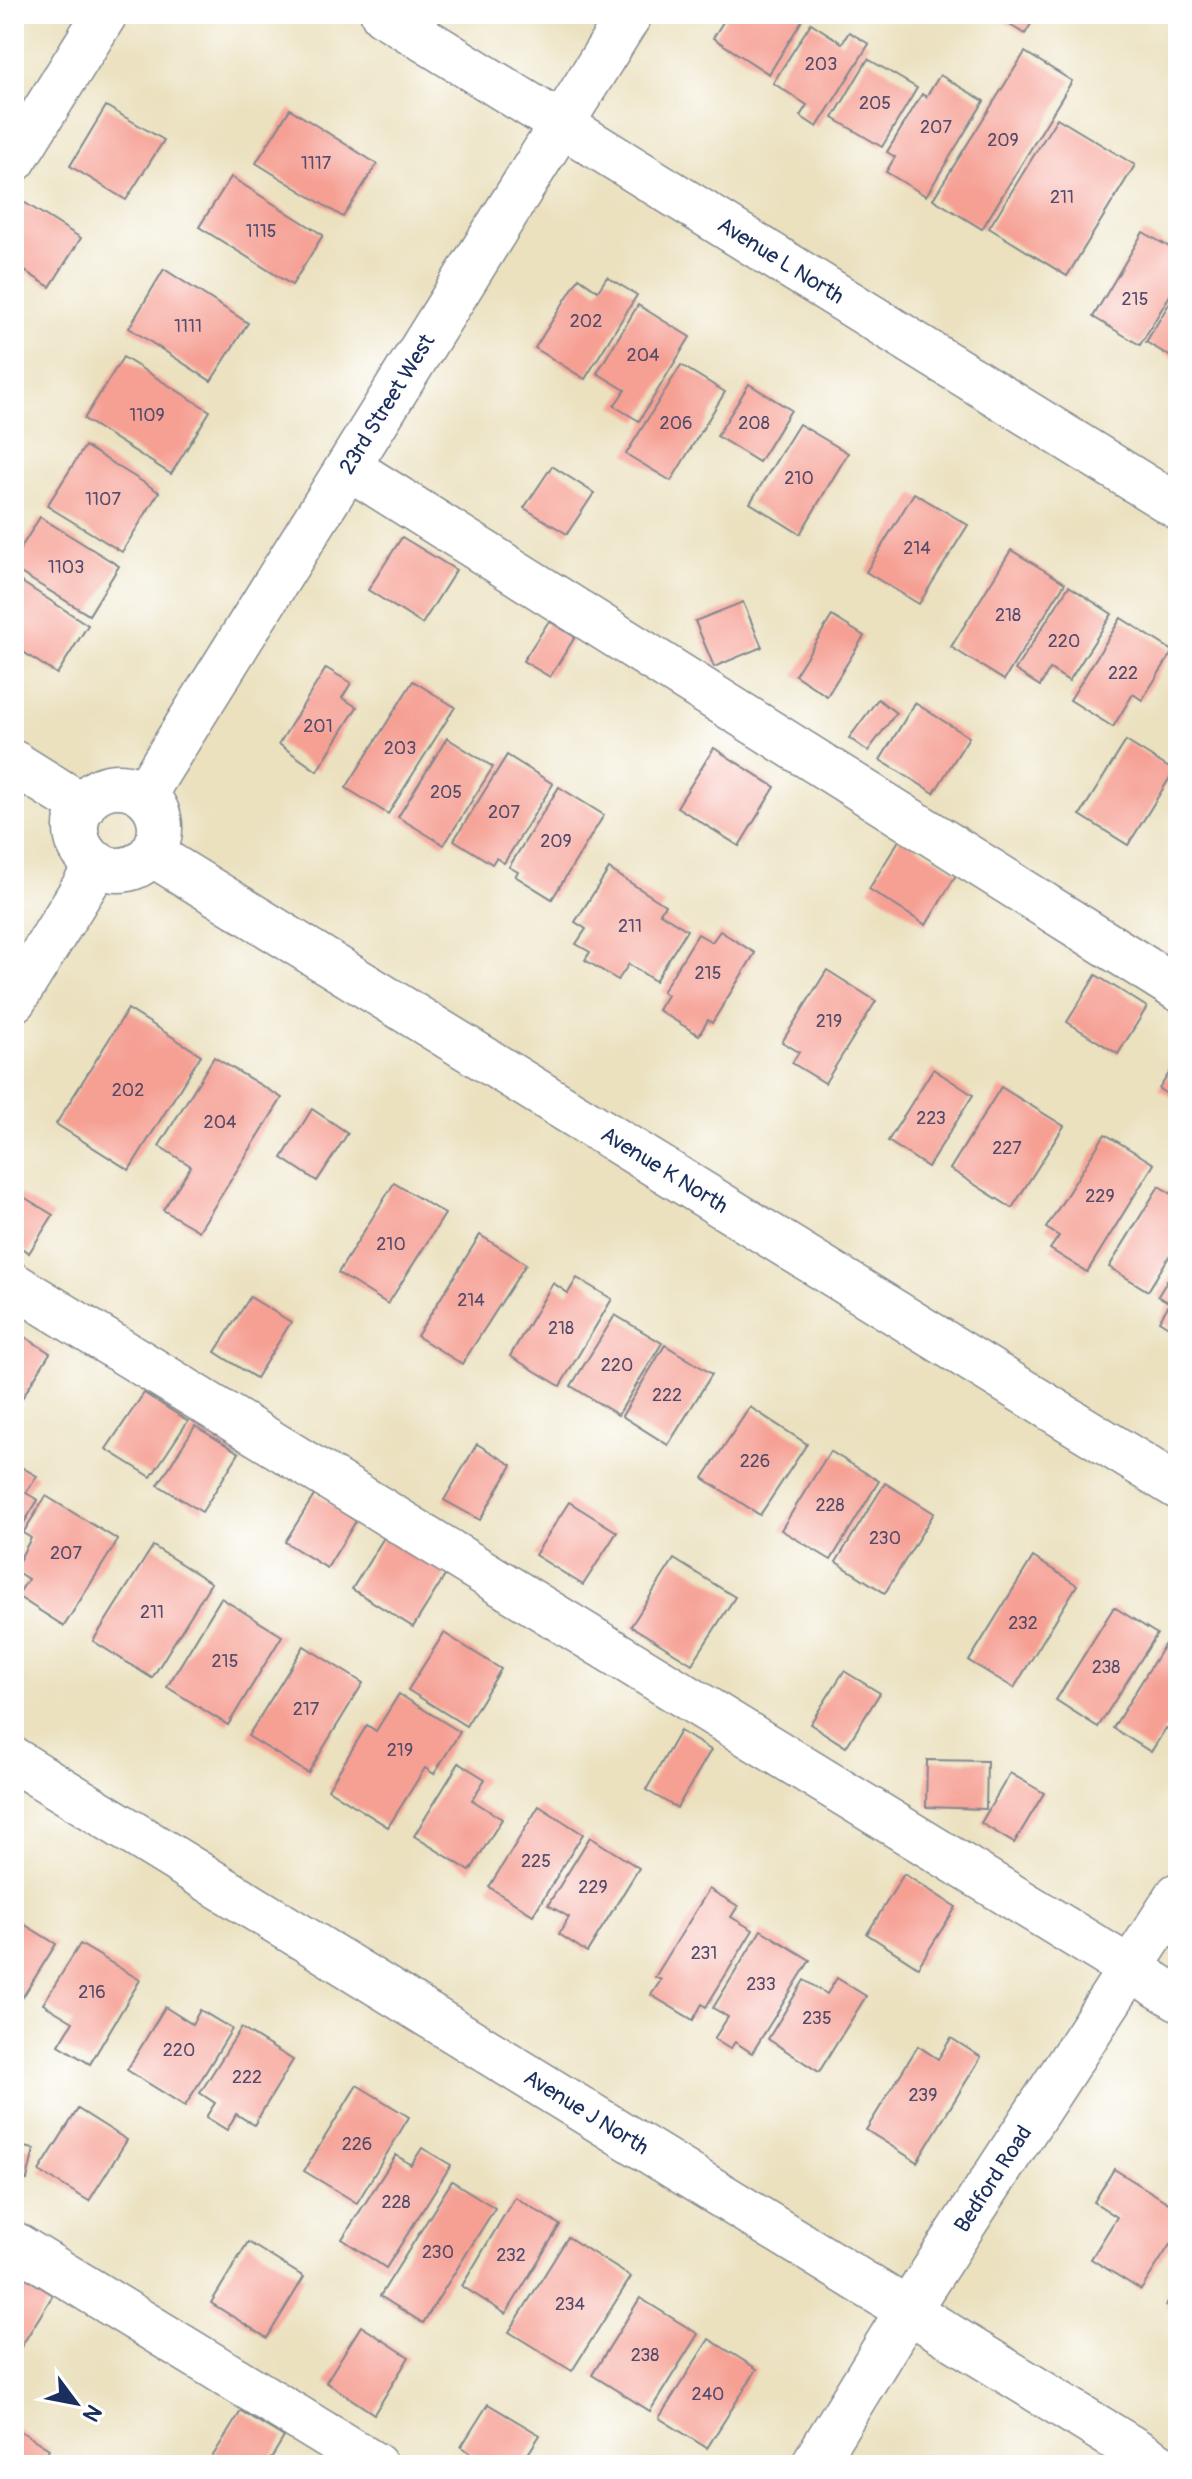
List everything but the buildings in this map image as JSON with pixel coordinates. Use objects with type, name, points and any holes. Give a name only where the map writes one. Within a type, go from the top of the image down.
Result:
[{"type":"street","points":[[14,160],[105,14]]},
{"type":"street","name":"Avenue L North","points":[[383,14],[1178,507]]},
{"type":"street","name":"23rd Street West","points":[[145,793],[630,14]]},
{"type":"street","points":[[348,467],[1178,989]]},
{"type":"street","points":[[14,763],[83,806]]},
{"type":"street","points":[[114,785],[145,793],[155,805],[161,822],[160,839],[152,854],[140,865],[123,870],[98,864],[87,857],[77,838],[78,815],[83,806],[99,790],[114,785]]},
{"type":"street","name":"Avenue K North","points":[[152,854],[1178,1487]]},
{"type":"street","points":[[14,1000],[98,864]]},
{"type":"street","points":[[14,1285],[1178,1998]]},
{"type":"street","name":"Avenue J North","points":[[14,1760],[1159,2465]]},
{"type":"street","name":"Bedford Road","points":[[813,2465],[908,2310],[1178,1895]]},
{"type":"street","points":[[14,2244],[375,2465]]}]
